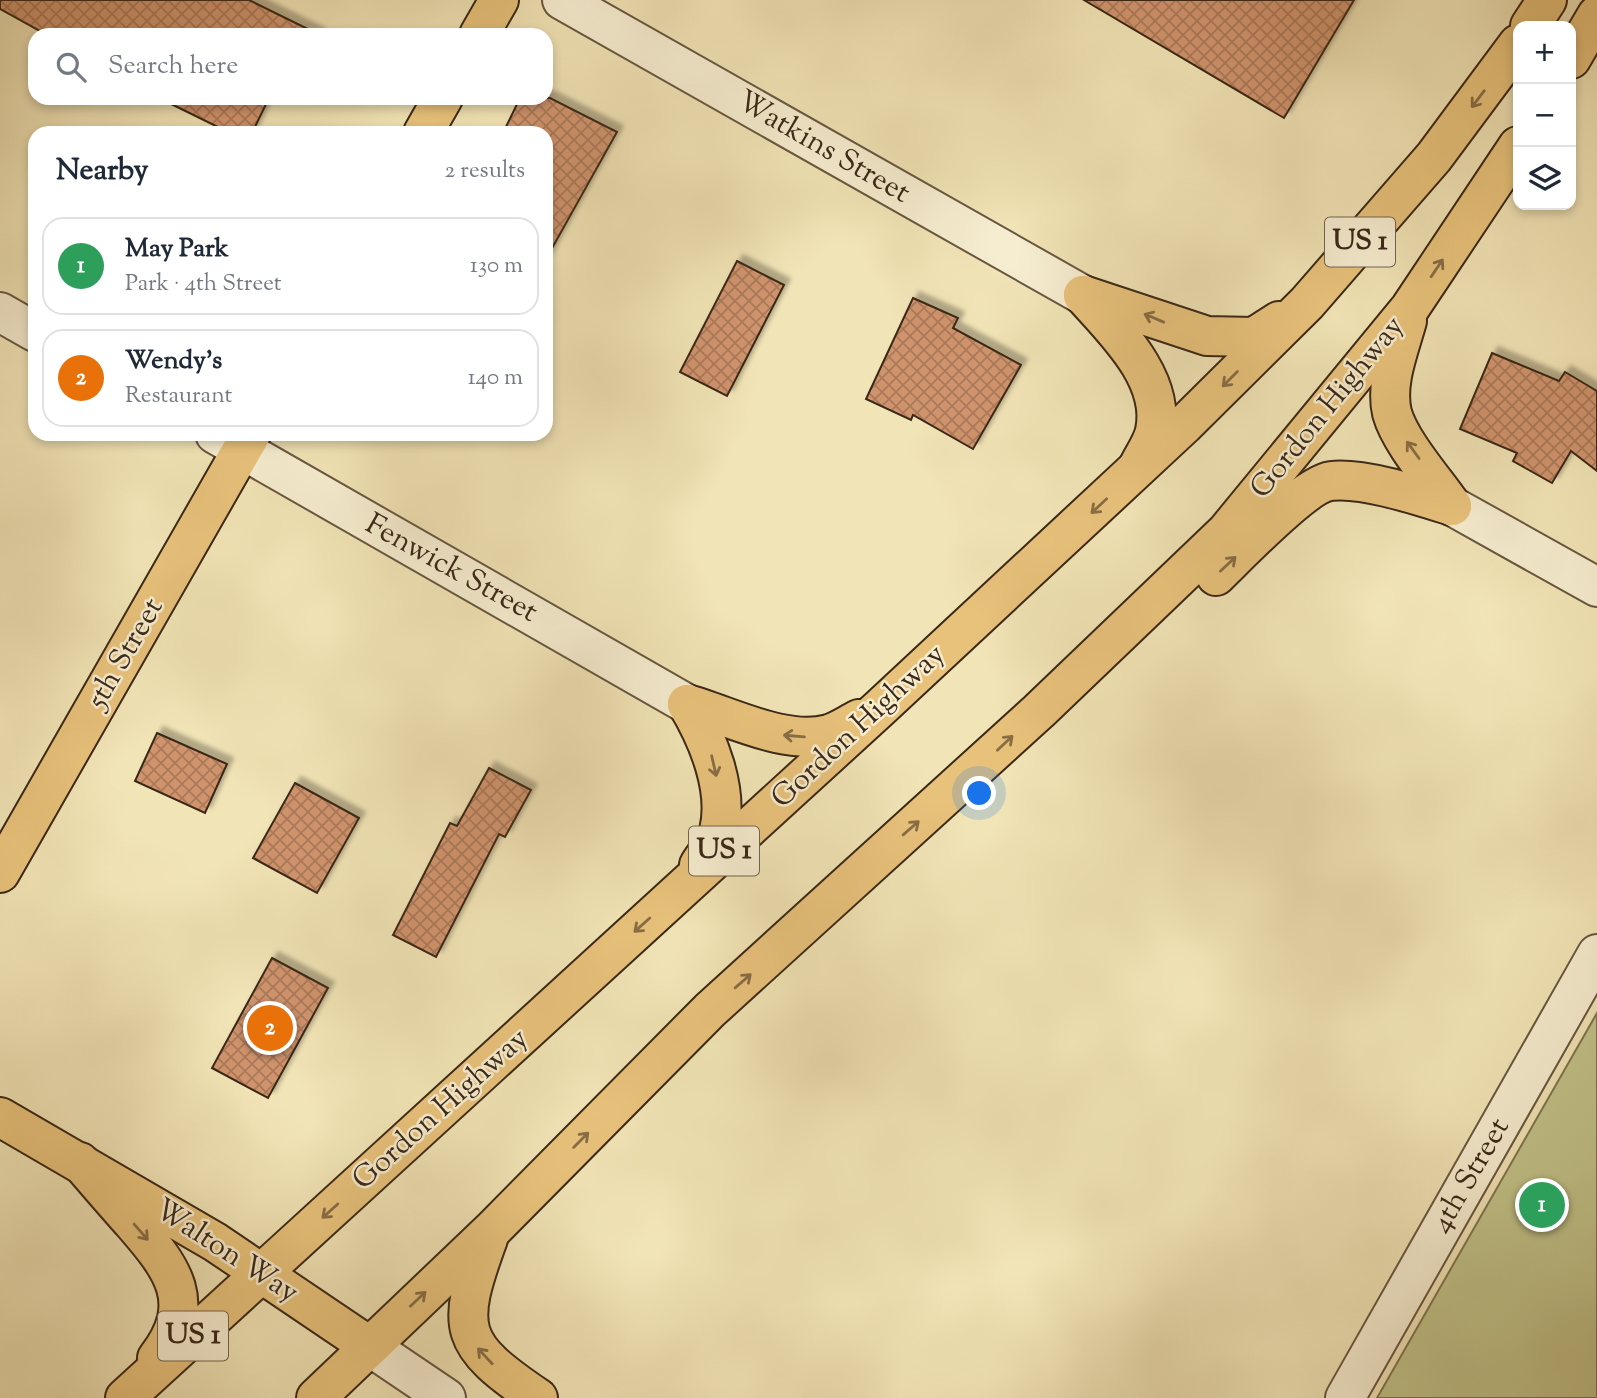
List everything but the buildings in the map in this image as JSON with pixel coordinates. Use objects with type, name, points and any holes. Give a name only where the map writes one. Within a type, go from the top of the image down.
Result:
[{"type":"main road","points":[[484,28],[499,0]]},
{"type":"main road","points":[[1533,21],[1547,0]]},
{"type":"main road","points":[[1576,51],[1597,15]]},
{"type":"main road","name":"Gordon Highway","points":[[127,1396],[1135,473],[1307,303],[1434,157],[1513,51]]},
{"type":"main road","points":[[427,126],[439,105]]},
{"type":"main road","name":"Gordon Highway","points":[[316,1398],[491,1231],[710,1010],[1039,711],[1226,532],[1410,308],[1517,147]]},
{"type":"main road","points":[[1083,295],[1207,336],[1233,338],[1254,337],[1307,303]]},
{"type":"main road","points":[[1083,295],[1125,343],[1149,383],[1155,432],[1135,473]]},
{"type":"main road","points":[[1410,308],[1393,374],[1390,393],[1393,414],[1405,439],[1451,506]]},
{"type":"main road","name":"5th Street","points":[[0,873],[235,441]]},
{"type":"main road","points":[[1039,711],[1151,636],[1302,496],[1329,481],[1410,492],[1451,506]]},
{"type":"main road","points":[[687,704],[784,735],[806,737],[830,733],[880,708]]},
{"type":"main road","points":[[687,704],[706,736],[721,813],[719,834],[687,884]]},
{"type":"main road","name":"Walton Way","points":[[0,1117],[215,1241],[369,1346]]},
{"type":"main road","points":[[80,1162],[166,1261],[180,1300],[178,1321],[171,1339],[127,1396]]},
{"type":"main road","points":[[491,1231],[469,1291],[471,1336],[480,1354],[538,1398]]},
{"type":"street","name":"Watkins Street","points":[[562,0],[1083,295]]},
{"type":"street","points":[[0,313],[28,328]]},
{"type":"street","name":"Fenwick Street","points":[[239,441],[687,704]]},
{"type":"street","points":[[1451,506],[1597,587]]},
{"type":"street","name":"4th Street","points":[[1345,1398],[1597,954]]},
{"type":"street","name":"Walton Way","points":[[369,1346],[446,1398]]},
{"type":"green space","points":[[1597,1013],[1597,1398],[1377,1398]]},
{"type":"place","name":"Wendy's","points":[[270,1028]]},
{"type":"place","name":"May Park","points":[[1542,1205]]}]
